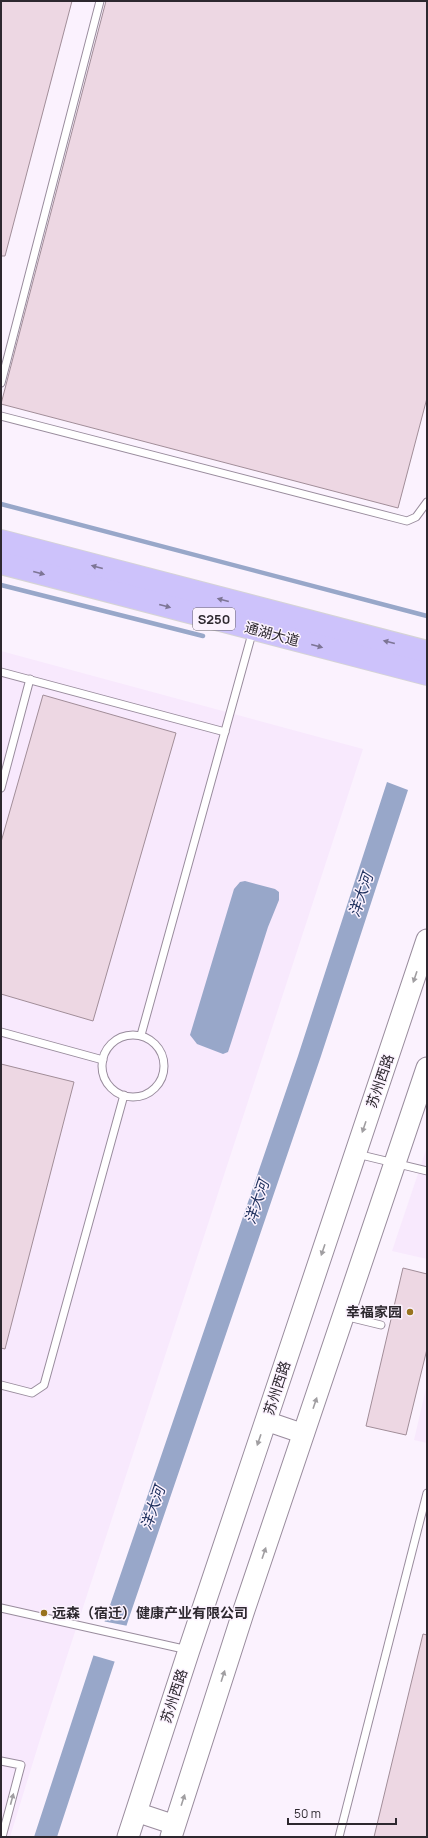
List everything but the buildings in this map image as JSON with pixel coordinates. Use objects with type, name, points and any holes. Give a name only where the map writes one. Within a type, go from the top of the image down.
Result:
[{"type":"main road","name":"通湖大道","points":[[1,541],[256,619],[427,674]]},
{"type":"main road","name":"通湖大道","points":[[1,563],[256,619],[427,652]]},
{"type":"main road","name":"苏州西路","points":[[128,1837],[189,1650],[427,940]]},
{"type":"main road","points":[[173,1831],[243,1613],[427,1068]]},
{"type":"street","points":[[266,1421],[304,1434]]},
{"type":"street","points":[[136,1812],[173,1831]]},
{"type":"lane","points":[[1,384],[100,1]]},
{"type":"lane","points":[[1,416],[407,521],[416,517],[427,502]]},
{"type":"lane","points":[[140,1035],[256,619]]},
{"type":"lane","points":[[1,672],[225,732]]},
{"type":"lane","points":[[1,788],[30,679]]},
{"type":"lane","points":[[1,1032],[103,1060]]},
{"type":"lane","points":[[131,1034],[140,1035],[150,1039],[160,1051],[165,1066],[163,1076],[158,1086],[150,1093],[129,1097],[111,1088],[105,1080],[103,1060],[106,1050],[121,1037],[131,1034]]},
{"type":"lane","points":[[1,1385],[32,1392],[44,1385],[124,1095]]},
{"type":"lane","points":[[355,1154],[427,1171]]},
{"type":"lane","points":[[344,1316],[381,1325]]},
{"type":"lane","points":[[339,1837],[427,1493]]},
{"type":"lane","points":[[1,1608],[189,1650]]},
{"type":"lane","points":[[1,1761],[21,1765],[2,1837]]},
{"type":"shaded area","points":[[1,651],[363,749],[42,1733],[10,1837],[1,1837]]},
{"type":"shaded area","points":[[427,1147],[427,1259],[392,1251]]},
{"type":"shaded area","points":[[427,1384],[427,1443],[414,1440]]},
{"type":"water","name":"洋大河","points":[[387,782],[408,790],[321,1056],[130,1615],[57,1837],[34,1837],[107,1614],[298,1056]]},
{"type":"water","points":[[245,881],[275,889],[279,892],[279,900],[268,927],[228,1052],[223,1054],[197,1044],[190,1035],[234,889],[240,882]]},
{"type":"pier","points":[[102,1621],[128,1626],[116,1662],[92,1655]]},
{"type":"waterway","points":[[1,504],[427,616]]},
{"type":"waterway","points":[[1,585],[203,636]]},
{"type":"place","name":"幸福家园","points":[[410,1312]]},
{"type":"place","name":"远森（宿迁）健康产业有限公司","points":[[44,1613]]}]
